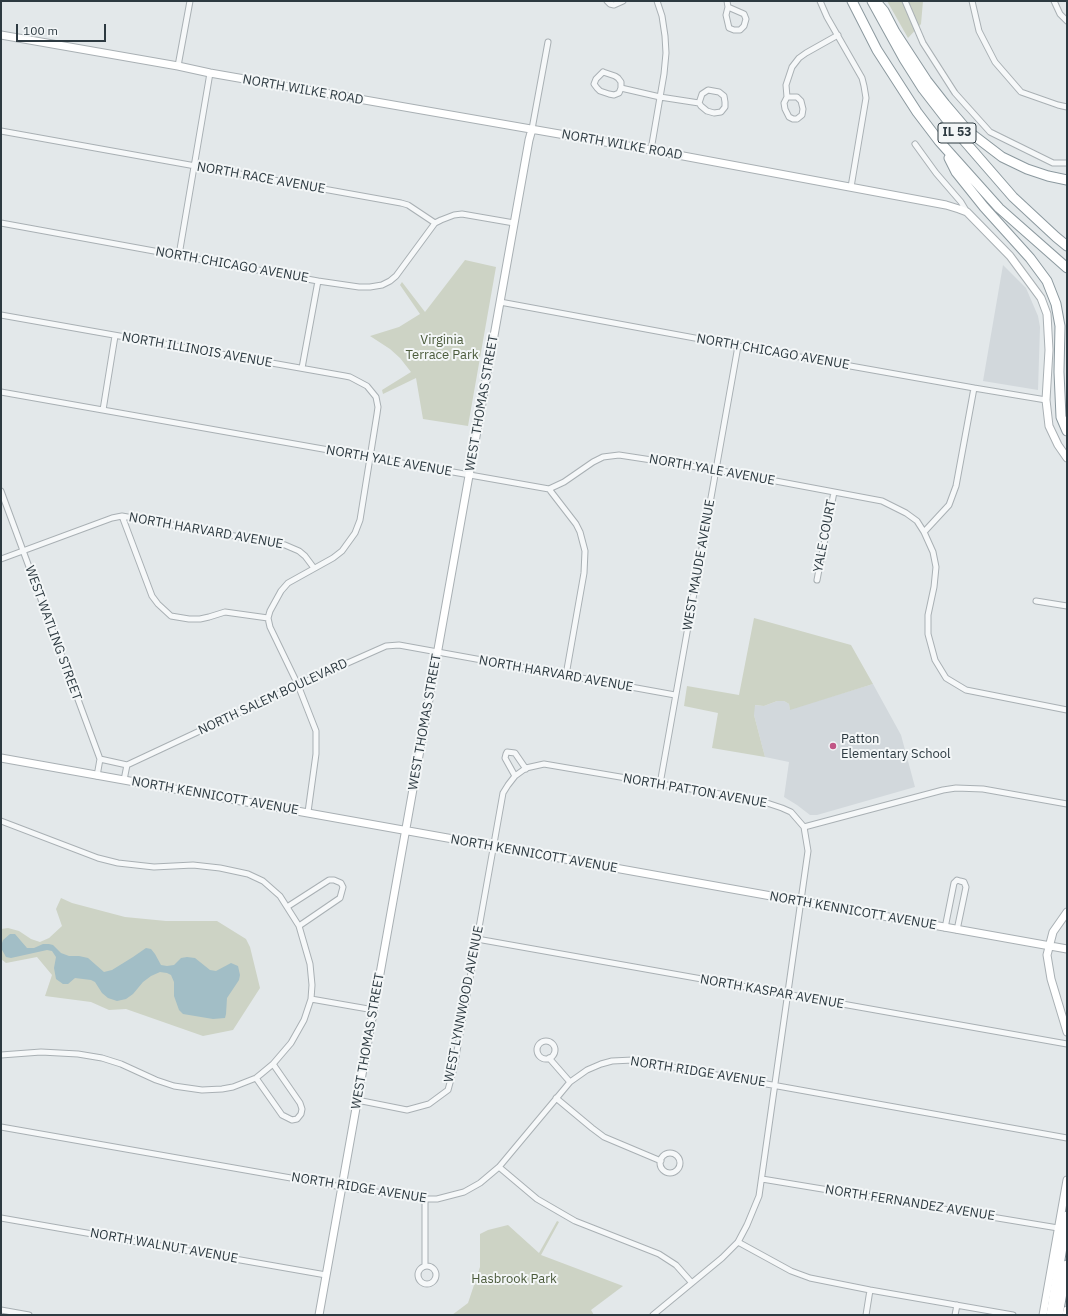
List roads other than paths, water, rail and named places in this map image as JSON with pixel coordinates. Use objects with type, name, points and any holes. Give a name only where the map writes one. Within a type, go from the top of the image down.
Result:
[{"type":"highway","name":"IL 53","points":[[852,1],[877,50],[917,112],[939,141],[999,208],[1067,268]]},
{"type":"highway","name":"IL 53","points":[[872,1],[911,71],[954,129],[1013,197],[1067,246]]},
{"type":"highway","points":[[876,1],[884,10],[899,38],[927,81],[968,131],[1002,157],[1027,169],[1067,180]]},
{"type":"highway","points":[[939,141],[961,178],[984,207],[1030,258],[1047,281],[1056,304],[1060,326],[1059,372],[1061,417],[1067,431]]},
{"type":"highway","points":[[1051,1315],[1067,1216]]},
{"type":"highway","points":[[1065,1314],[1067,1265]]},
{"type":"street","points":[[178,66],[190,1]]},
{"type":"street","points":[[607,1],[614,5],[623,1]]},
{"type":"street","points":[[651,150],[664,74],[666,53],[662,16],[657,1]]},
{"type":"street","points":[[820,1],[827,17],[862,78],[866,98],[851,188]]},
{"type":"street","points":[[905,1],[923,43],[955,93],[990,132],[1053,163],[1067,164]]},
{"type":"street","points":[[972,1],[979,31],[995,62],[1021,92],[1058,106],[1067,107]]},
{"type":"street","points":[[1054,1],[1060,14],[1067,21]]},
{"type":"street","points":[[728,4],[744,14],[746,19],[744,26],[740,30],[729,28],[726,15],[728,4]]},
{"type":"street","name":"NORTH WILKE ROAD","points":[[1,35],[651,150],[946,205],[967,212],[1010,256],[1041,298],[1047,314],[1049,350],[1046,400],[1049,426],[1058,445],[1067,458]]},
{"type":"street","points":[[787,97],[798,97],[801,101],[803,109],[802,115],[798,119],[789,117],[784,103],[787,97],[786,85],[788,76],[792,67],[799,58],[838,35]]},
{"type":"street","points":[[532,129],[548,42]]},
{"type":"street","points":[[603,72],[615,76],[621,82],[621,88],[619,93],[614,95],[600,92],[594,84],[596,79],[603,72]]},
{"type":"street","points":[[179,255],[210,73]]},
{"type":"street","points":[[621,88],[660,97],[699,103],[707,111],[714,113],[721,112],[725,108],[724,96],[719,92],[708,90],[704,92],[700,97],[699,103]]},
{"type":"street","name":"WEST THOMAS STREET","points":[[319,1315],[532,129]]},
{"type":"street","name":"NORTH RACE AVENUE","points":[[1,131],[401,203],[408,205],[435,223]]},
{"type":"street","points":[[915,144],[936,173],[961,202],[967,212]]},
{"type":"street","points":[[435,223],[454,215],[462,214],[514,223]]},
{"type":"street","name":"NORTH CHICAGO AVENUE","points":[[1,223],[318,281],[365,287],[382,285],[396,276],[435,223]]},
{"type":"street","points":[[302,368],[318,281]]},
{"type":"street","name":"NORTH CHICAGO AVENUE","points":[[500,302],[738,346],[1046,400]]},
{"type":"street","name":"NORTH ILLINOIS AVENUE","points":[[1,315],[302,368],[350,378],[367,386],[376,397],[378,407],[370,458]]},
{"type":"street","points":[[102,410],[115,336]]},
{"type":"street","name":"WEST MAUDE AVENUE","points":[[660,784],[738,346]]},
{"type":"street","points":[[924,532],[948,505],[956,486],[974,388]]},
{"type":"street","name":"NORTH YALE AVENUE","points":[[1,392],[549,489],[564,482],[593,462],[603,457],[619,454],[716,470],[882,501],[906,513],[916,522],[924,532],[933,552],[936,567],[934,587],[928,615],[928,634],[935,660],[946,678],[966,690],[1067,710]]},
{"type":"street","points":[[308,812],[316,754],[316,731],[298,685],[270,627],[268,618],[270,611],[281,591],[294,579],[342,552],[355,533],[360,520],[370,458]]},
{"type":"street","points":[[549,489],[576,524],[580,532],[585,551],[584,573],[566,675]]},
{"type":"street","name":"WEST WATLING STREET","points":[[1,491],[100,759]]},
{"type":"street","name":"YALE COURT","points":[[817,580],[834,492]]},
{"type":"street","points":[[122,516],[152,596],[171,616],[200,619],[225,612],[268,618]]},
{"type":"street","name":"NORTH HARVARD AVENUE","points":[[1,559],[112,518],[122,516],[285,545],[299,551],[314,568]]},
{"type":"street","points":[[1036,601],[1067,606]]},
{"type":"street","name":"NORTH SALEM BOULEVARD","points":[[127,765],[298,685],[386,646],[399,645],[437,652]]},
{"type":"street","name":"NORTH HARVARD AVENUE","points":[[437,652],[675,695]]},
{"type":"street","points":[[515,776],[505,758],[507,752],[515,753],[526,769]]},
{"type":"street","name":"NORTH KENNICOTT AVENUE","points":[[1,758],[308,812],[1067,950]]},
{"type":"street","points":[[97,776],[100,759],[127,765],[124,780]]},
{"type":"street","name":"NORTH PATTON AVENUE","points":[[494,846],[503,794],[508,785],[515,776],[526,769],[544,764],[761,801],[791,812],[799,819],[804,827]]},
{"type":"street","points":[[653,1315],[722,1258],[738,1242],[759,1196],[787,995],[802,902],[808,850],[804,827],[943,790],[956,788],[983,789],[1067,804]]},
{"type":"street","points":[[1,820],[98,858],[118,863],[154,867],[202,866],[248,874],[263,881],[280,896],[299,926],[310,964],[312,985],[311,999],[304,1020],[291,1043],[273,1064],[256,1078],[233,1087],[222,1089],[193,1089],[174,1086],[156,1080],[122,1064],[89,1055],[53,1052],[1,1055]]},
{"type":"street","name":"WEST LYNNWOOD AVENUE","points":[[357,1100],[407,1110],[429,1104],[448,1090],[454,1068],[476,939],[494,846]]},
{"type":"street","points":[[288,907],[329,880],[334,880],[341,883],[343,887],[340,898],[299,926]]},
{"type":"street","points":[[945,928],[954,883],[957,880],[960,880],[964,882],[966,887],[957,930]]},
{"type":"street","points":[[1067,912],[1053,932],[1048,946],[1047,955],[1050,979],[1067,1032]]},
{"type":"street","name":"NORTH KASPAR AVENUE","points":[[476,939],[1067,1044]]},
{"type":"street","points":[[311,999],[374,1010]]},
{"type":"street","points":[[549,1058],[570,1082]]},
{"type":"street","name":"NORTH RIDGE AVENUE","points":[[1,1127],[342,1187],[425,1199],[437,1199],[464,1192],[480,1183],[499,1167],[570,1082],[587,1070],[601,1064],[612,1061],[633,1060],[1067,1138]]},
{"type":"street","points":[[256,1078],[282,1115],[292,1120],[297,1119],[301,1114],[302,1109],[300,1103],[273,1064]]},
{"type":"street","points":[[556,1098],[604,1137],[661,1161]]},
{"type":"street","points":[[499,1167],[537,1199],[574,1221],[660,1254],[676,1265],[692,1283]]},
{"type":"street","name":"NORTH FERNANDEZ AVENUE","points":[[762,1179],[1058,1228]]},
{"type":"street","points":[[1043,1315],[1067,1180]]},
{"type":"street","points":[[425,1199],[425,1266]]},
{"type":"street","name":"NORTH WALNUT AVENUE","points":[[1,1218],[326,1275]]},
{"type":"street","points":[[738,1242],[791,1271],[827,1282],[1013,1315]]},
{"type":"street","points":[[866,1315],[870,1290]]},
{"type":"street","points":[[955,1315],[957,1305]]},
{"type":"street","points":[[1,1310],[30,1315]]},
{"type":"water","points":[[10,934],[15,934],[27,948],[34,948],[43,944],[49,944],[53,945],[61,953],[69,956],[88,958],[104,972],[112,970],[146,948],[151,949],[161,965],[174,965],[181,958],[195,958],[210,970],[216,971],[231,963],[238,966],[240,975],[239,980],[227,998],[225,1018],[213,1019],[183,1014],[179,1010],[174,996],[174,982],[171,975],[167,973],[160,972],[151,976],[143,982],[133,994],[126,999],[117,1001],[108,998],[102,993],[95,982],[91,980],[75,978],[68,984],[63,984],[56,979],[54,968],[56,957],[52,951],[47,950],[11,958],[6,957],[1,948],[3,940]]},
{"type":"place","name":"Patton Elementary School","points":[[833,746]]},
{"type":"park label","name":"Virginia Terrace Park","points":[[442,348]]},
{"type":"park label","name":"Hasbrook Park","points":[[514,1279]]}]
